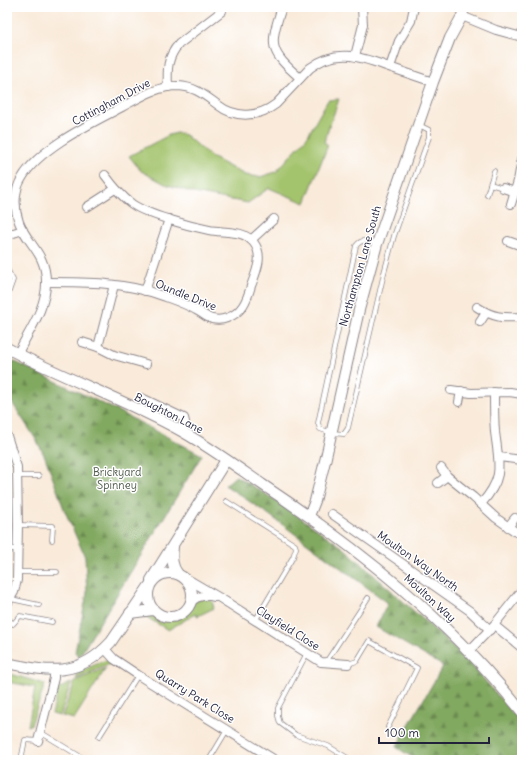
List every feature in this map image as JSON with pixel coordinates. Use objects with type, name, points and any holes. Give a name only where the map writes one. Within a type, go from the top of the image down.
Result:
[{"type":"street","points":[[282,7],[274,32],[275,51],[279,58],[300,78]]},
{"type":"street","points":[[355,56],[363,25],[362,7]]},
{"type":"street","points":[[390,68],[399,41],[412,21],[414,7]]},
{"type":"street","points":[[168,87],[168,65],[174,50],[179,44],[222,10]]},
{"type":"street","points":[[463,12],[496,30],[522,37]]},
{"type":"street","name":"Northampton Lane South","points":[[309,516],[315,501],[332,433],[359,310],[376,244],[433,82],[450,38],[463,12]]},
{"type":"street","name":"Cottingham Drive","points":[[18,353],[42,306],[45,296],[46,273],[39,254],[19,222],[16,212],[17,190],[21,179],[36,160],[78,130],[153,91],[178,86],[198,91],[225,110],[241,115],[250,115],[270,109],[310,68],[325,59],[335,56],[355,56],[433,82]]},
{"type":"street","points":[[511,204],[518,181],[522,159]]},
{"type":"street","points":[[105,175],[115,189],[125,199],[138,208],[169,219],[209,230],[241,234],[251,240],[274,219]]},
{"type":"street","points":[[503,188],[515,192]]},
{"type":"street","points":[[87,207],[115,189]]},
{"type":"street","points":[[145,290],[169,219]]},
{"type":"street","points":[[7,235],[23,230]]},
{"type":"street","name":"Oundle Drive","points":[[46,282],[114,284],[145,290],[182,304],[213,319],[220,320],[231,316],[242,308],[246,300],[259,262],[258,250],[251,240]]},
{"type":"street","points":[[508,241],[522,246]]},
{"type":"street","points":[[98,347],[114,284]]},
{"type":"street","points":[[477,307],[486,313],[500,318],[522,317]]},
{"type":"street","points":[[480,322],[486,313]]},
{"type":"street","points":[[82,342],[98,347],[114,355],[146,364]]},
{"type":"street","name":"Boughton Lane","points":[[7,348],[183,432],[309,516]]},
{"type":"street","points":[[451,390],[522,394]]},
{"type":"street","points":[[459,402],[461,391]]},
{"type":"street","points":[[481,504],[493,490],[498,474],[499,456],[495,431],[494,392]]},
{"type":"street","points":[[142,398],[184,418],[185,422],[183,432]]},
{"type":"street","points":[[7,438],[17,467],[18,525],[18,572],[16,586],[9,601]]},
{"type":"street","points":[[499,456],[522,460]]},
{"type":"street","points":[[7,663],[35,669],[54,670],[72,668],[89,661],[105,649],[117,636],[226,460]]},
{"type":"street","points":[[441,468],[447,476],[496,518],[516,532]]},
{"type":"street","points":[[438,483],[447,476]]},
{"type":"street","name":"Moulton Way North","points":[[332,514],[522,648]]},
{"type":"street","name":"Moulton Way","points":[[309,516],[337,536],[441,623],[492,675],[522,712]]},
{"type":"street","points":[[508,527],[515,518]]},
{"type":"street","points":[[174,545],[172,562],[174,568],[191,586],[193,596],[192,601]]},
{"type":"street","points":[[181,576],[171,572],[164,573],[157,576],[150,583],[148,599],[154,610],[165,617],[178,616],[184,612],[196,598],[207,595],[220,598]]},
{"type":"street","name":"Clayfield Close","points":[[181,576],[220,598],[254,621],[321,662],[348,664]]},
{"type":"street","points":[[469,651],[492,627],[522,590]]},
{"type":"street","points":[[130,613],[154,610]]},
{"type":"street","name":"Quarry Park Close","points":[[105,649],[114,659],[275,760]]},
{"type":"street","points":[[38,741],[54,678],[54,670]]},
{"type":"lane","points":[[376,244],[364,240],[356,246],[318,423],[320,429],[332,433],[344,434],[348,428],[394,236],[430,137],[429,130],[418,124]]},
{"type":"lane","points":[[487,195],[494,171]]},
{"type":"lane","points":[[490,184],[503,188]]},
{"type":"lane","points":[[7,269],[13,280],[7,297]]},
{"type":"lane","points":[[17,476],[39,476]]},
{"type":"lane","points":[[226,501],[295,545],[296,548],[293,557],[254,621]]},
{"type":"lane","points":[[18,525],[53,526],[52,540]]},
{"type":"lane","points":[[7,549],[18,549]]},
{"type":"lane","points":[[18,572],[57,572]]},
{"type":"lane","points":[[326,662],[368,598]]},
{"type":"lane","points":[[9,601],[40,605]]},
{"type":"lane","points":[[7,617],[13,624],[20,616],[52,622]]},
{"type":"lane","points":[[348,664],[357,661],[369,641],[417,668],[388,727]]},
{"type":"lane","points":[[307,653],[278,708],[280,723],[296,735],[328,746],[351,760]]},
{"type":"lane","points":[[99,737],[138,674]]},
{"type":"lane","points":[[209,760],[227,729]]},
{"type":"lane","points":[[40,732],[86,760]]},
{"type":"lane","points":[[21,760],[25,740],[38,741]]},
{"type":"green space","points":[[339,99],[324,142],[328,145],[305,203],[269,188],[248,203],[194,193],[165,184],[141,171],[129,156],[169,135],[177,133],[185,135],[213,158],[245,175],[260,177],[276,172],[307,137],[328,100]]},
{"type":"green space","name":"Brickyard Spinney","points":[[7,358],[114,409],[202,455],[79,657],[75,652],[87,593],[85,557],[64,509],[45,457],[37,441],[7,395]]},
{"type":"green space","points":[[236,476],[277,501],[345,549],[465,657],[522,724],[522,753],[510,760],[416,760],[396,747],[443,666],[376,627],[388,603],[268,514],[225,485]]},
{"type":"green space","points":[[206,598],[212,601],[214,608],[198,616],[195,614],[168,630],[143,615],[151,615],[167,620],[176,619],[182,616],[195,601]]},
{"type":"green space","points":[[106,660],[111,661],[116,668],[110,664],[76,679],[78,672]]},
{"type":"green space","points":[[106,668],[74,719],[62,716],[75,681]]},
{"type":"green space","points":[[7,673],[45,684],[31,725],[28,726],[35,687],[7,682]]},
{"type":"green space","points":[[71,683],[60,716],[52,714],[58,689]]}]
